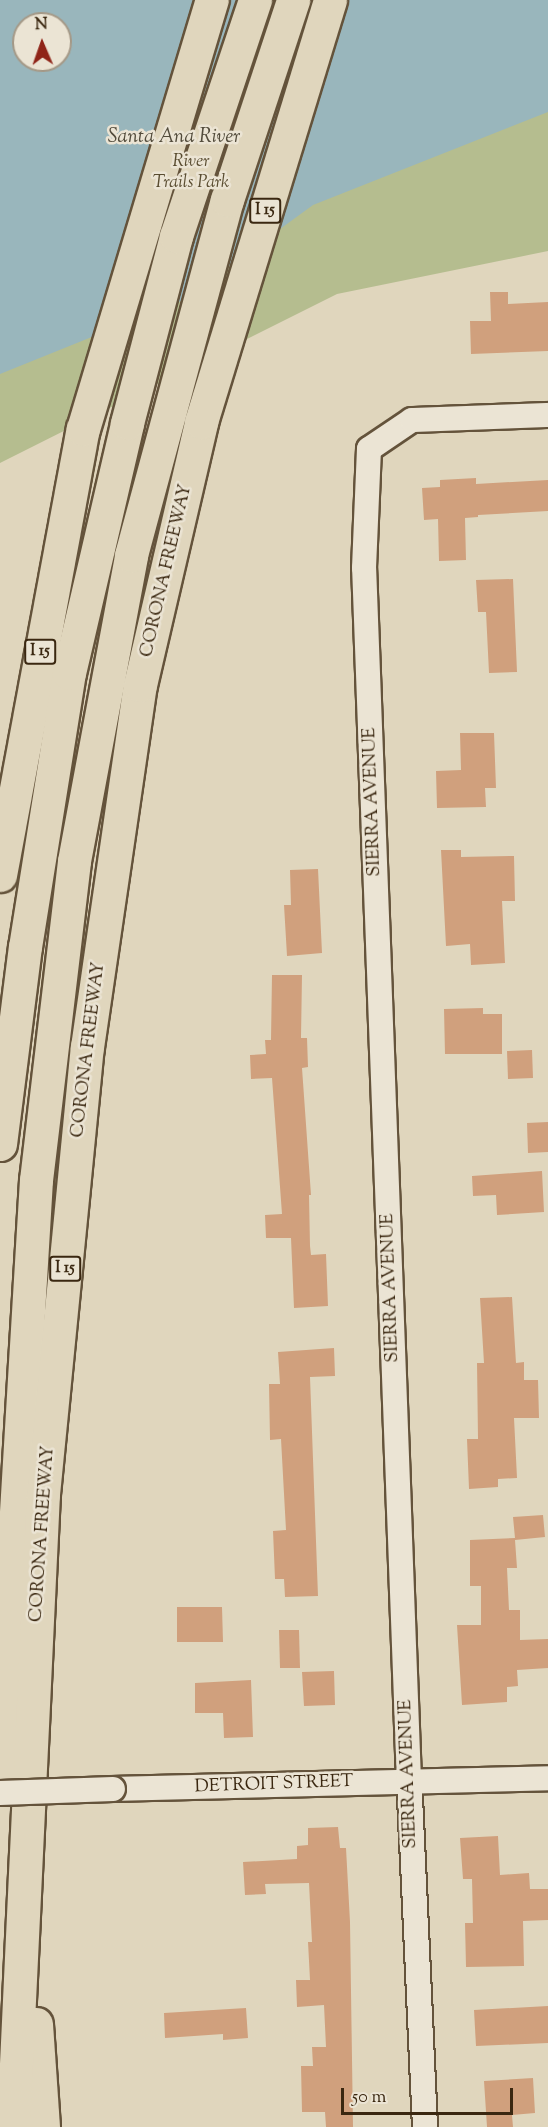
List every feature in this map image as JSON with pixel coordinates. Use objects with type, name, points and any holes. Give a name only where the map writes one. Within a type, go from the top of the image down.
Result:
[{"type":"highway","name":"I 15","points":[[0,875],[82,429],[212,0]]},
{"type":"highway","points":[[0,1144],[24,947],[69,673],[127,423],[176,236],[255,0]]},
{"type":"highway","points":[[0,1777],[36,1180],[74,861],[131,555],[227,200],[293,0]]},
{"type":"highway","name":"CORONA FREEWAY","points":[[13,2127],[43,1494],[87,1047],[140,686],[201,422],[330,0]]},
{"type":"highway","points":[[25,1869],[43,2127]]},
{"type":"street","name":"SIERRA AVENUE","points":[[425,2127],[409,1781],[364,568],[369,449],[412,420],[548,415]]},
{"type":"street","name":"DETROIT STREET","points":[[0,1793],[548,1778]]},
{"type":"green space","name":"Santa Ana River","points":[[0,0],[548,0],[548,251],[337,294],[0,463]]},
{"type":"water","name":"Santa Ana River","points":[[0,0],[548,0],[548,112],[313,205],[181,301],[0,374]]},
{"type":"building","points":[[490,292],[508,292],[508,304],[548,302],[548,351],[471,354],[470,321],[491,321]]},
{"type":"building","points":[[476,478],[476,484],[548,480],[548,511],[478,515],[478,517],[465,518],[466,560],[439,561],[438,519],[424,520],[422,488],[440,487],[440,480]]},
{"type":"building","points":[[513,579],[517,672],[489,673],[486,612],[478,612],[476,580]]},
{"type":"building","points":[[460,733],[494,733],[496,788],[485,788],[486,807],[437,808],[436,771],[461,770]]},
{"type":"building","points":[[441,850],[461,850],[461,857],[514,856],[515,901],[502,901],[505,963],[471,965],[470,944],[446,946]]},
{"type":"building","points":[[318,869],[322,953],[287,956],[284,905],[291,905],[290,870]]},
{"type":"building","points":[[272,975],[302,975],[301,1038],[307,1038],[308,1067],[302,1068],[311,1195],[309,1195],[310,1246],[311,1255],[326,1254],[328,1306],[294,1308],[291,1238],[266,1238],[265,1215],[282,1214],[272,1078],[251,1079],[250,1055],[266,1054],[265,1040],[271,1040]]},
{"type":"building","points":[[483,1008],[483,1014],[502,1014],[502,1054],[445,1054],[444,1009]]},
{"type":"building","points":[[532,1050],[533,1078],[508,1079],[507,1051]]},
{"type":"building","points":[[548,1122],[548,1152],[528,1153],[527,1123]]},
{"type":"building","points":[[542,1171],[544,1212],[497,1215],[496,1195],[473,1196],[472,1176]]},
{"type":"building","points":[[512,1297],[516,1363],[524,1362],[524,1380],[538,1380],[539,1418],[514,1418],[517,1478],[498,1479],[498,1487],[469,1489],[467,1439],[478,1439],[477,1363],[484,1363],[480,1298]]},
{"type":"building","points":[[334,1348],[335,1376],[310,1377],[318,1596],[285,1597],[284,1579],[275,1579],[273,1531],[286,1530],[281,1439],[270,1440],[269,1384],[280,1384],[278,1352]]},
{"type":"building","points":[[543,1515],[545,1537],[515,1540],[517,1568],[507,1568],[509,1610],[520,1610],[520,1640],[548,1639],[548,1668],[517,1670],[518,1686],[507,1687],[507,1702],[462,1705],[457,1625],[481,1625],[481,1586],[470,1586],[470,1540],[515,1538],[513,1517]]},
{"type":"building","points":[[177,1607],[222,1607],[223,1642],[177,1642]]},
{"type":"building","points":[[279,1630],[299,1630],[300,1668],[280,1668]]},
{"type":"building","points":[[334,1671],[335,1705],[304,1706],[302,1672]]},
{"type":"building","points":[[251,1680],[253,1737],[224,1738],[223,1713],[195,1713],[195,1683]]},
{"type":"building","points":[[338,1827],[340,1848],[346,1848],[350,1922],[353,2127],[326,2127],[325,2112],[302,2112],[301,2066],[313,2066],[312,2047],[326,2047],[324,2005],[297,2007],[296,1980],[310,1980],[308,1942],[312,1942],[309,1883],[265,1884],[266,1894],[245,1895],[243,1862],[297,1859],[297,1846],[308,1845],[308,1828]]},
{"type":"building","points":[[498,1836],[500,1875],[529,1873],[530,1889],[548,1889],[548,1920],[523,1921],[524,1966],[466,1967],[465,1923],[473,1923],[472,1879],[463,1879],[460,1838]]},
{"type":"building","points":[[548,2006],[548,2043],[476,2046],[474,2010]]},
{"type":"building","points":[[246,2008],[248,2038],[223,2040],[223,2034],[165,2038],[164,2013]]},
{"type":"building","points":[[533,2078],[535,2113],[512,2115],[513,2127],[487,2127],[484,2081]]},
{"type":"park label","name":"River Trails Park","points":[[191,174]]}]
